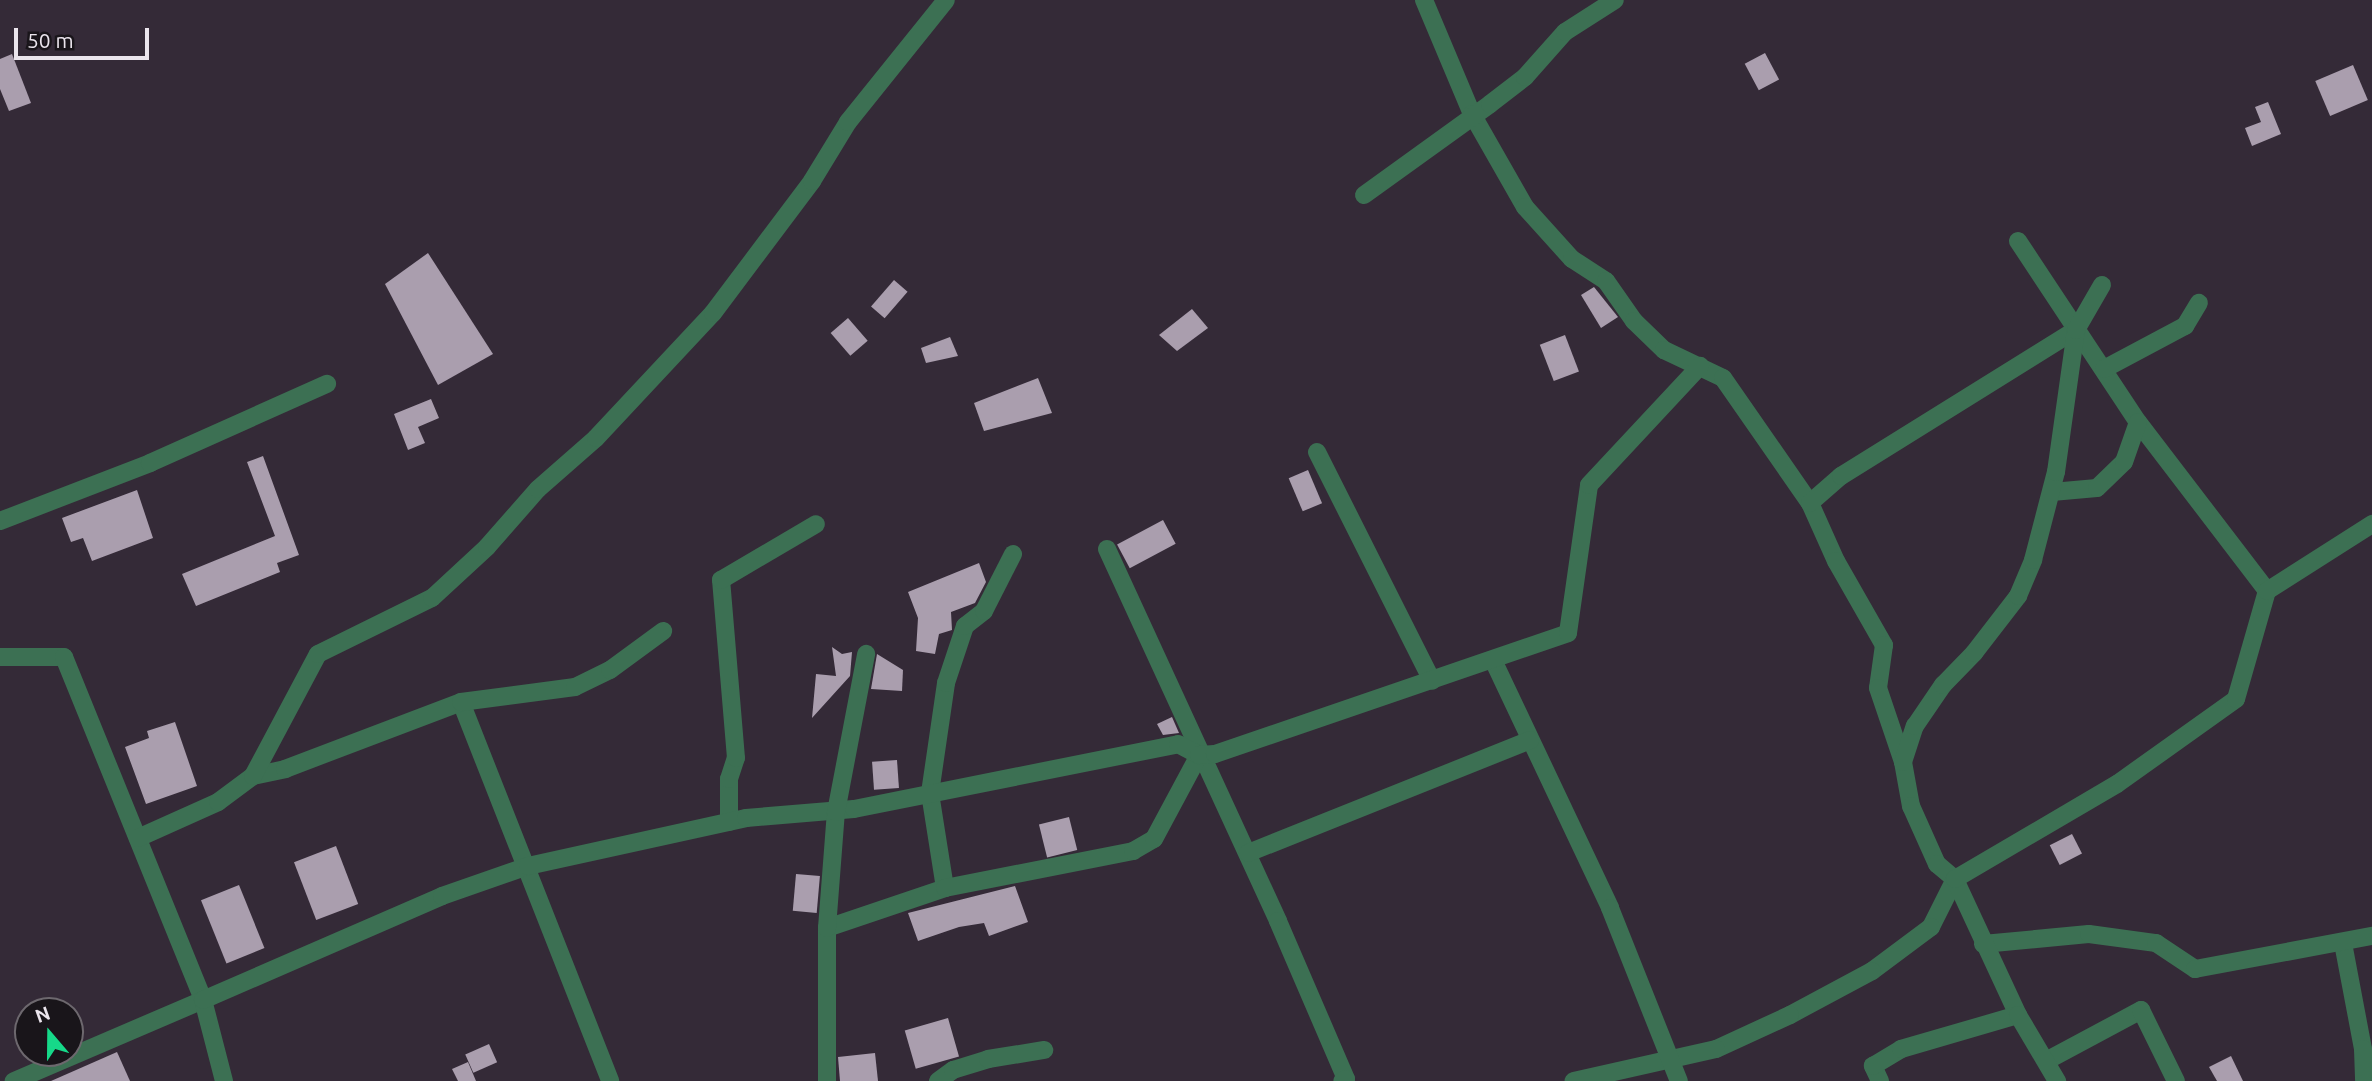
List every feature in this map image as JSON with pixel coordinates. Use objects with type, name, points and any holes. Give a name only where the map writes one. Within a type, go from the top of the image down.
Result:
[{"type":"street","points":[[253,776],[318,654],[432,598],[486,547],[538,489],[596,438],[713,313],[812,181],[848,122],[946,0]]},
{"type":"street","points":[[1424,0],[1472,114],[1525,207],[1572,259],[1606,281],[1634,321],[1664,349],[1723,378],[1810,503],[1836,561],[1884,645],[1878,688],[1903,762],[1911,806],[1937,864],[1955,879],[1983,944],[2018,1014],[2057,1081]]},
{"type":"street","points":[[1364,195],[1391,179],[1472,114],[1525,77],[1566,32],[1615,0]]},
{"type":"street","points":[[2018,241],[2138,422],[2267,591]]},
{"type":"street","points":[[1903,762],[1915,726],[1943,685],[1974,653],[2018,596],[2033,560],[2052,492],[2076,330],[2102,285]]},
{"type":"street","points":[[2104,369],[2185,326],[2199,303]]},
{"type":"street","points":[[1810,503],[1841,476],[2076,330]]},
{"type":"street","points":[[14,1081],[442,896],[528,866],[729,822],[836,812],[1068,770],[1178,744],[1199,755],[1215,754],[1568,633],[1589,485],[1700,366]]},
{"type":"street","points":[[2,514],[150,463],[327,384]]},
{"type":"street","points":[[2052,492],[2096,488],[2124,462],[2138,422]]},
{"type":"street","points":[[1317,452],[1432,681]]},
{"type":"street","points":[[729,822],[729,779],[736,758],[721,580],[816,524]]},
{"type":"street","points":[[1574,1081],[1716,1049],[1872,971],[1931,926],[1955,879],[2117,784],[2236,699],[2267,591],[2372,524]]},
{"type":"street","points":[[1107,549],[1171,683],[1199,755],[1248,853],[1346,1079],[1342,1081]]},
{"type":"street","points":[[945,888],[930,793],[946,683],[965,626],[984,611],[1013,554]]},
{"type":"street","points":[[138,838],[218,802],[253,776],[285,769],[461,702],[575,687],[610,670],[663,631]]},
{"type":"street","points":[[827,1081],[827,928],[836,812],[866,654]]},
{"type":"street","points":[[0,657],[64,657],[203,1000],[224,1081]]},
{"type":"street","points":[[1493,660],[1610,908],[1679,1081]]},
{"type":"street","points":[[461,702],[528,866],[610,1081]]},
{"type":"street","points":[[1248,853],[1530,740]]},
{"type":"street","points":[[827,928],[945,888],[1133,851],[1154,839],[1199,755]]},
{"type":"street","points":[[1983,944],[2090,934],[2155,943],[2195,969],[2372,936]]},
{"type":"street","points":[[2343,943],[2363,1049],[2364,1081]]},
{"type":"street","points":[[2046,1060],[2141,1010],[2176,1081]]},
{"type":"street","points":[[1880,1081],[1873,1066],[1901,1049],[2018,1014]]},
{"type":"street","points":[[939,1081],[953,1070],[988,1059],[1044,1050]]},
{"type":"building","points":[[1765,53],[1779,79],[1759,90],[1745,64]]},
{"type":"building","points":[[12,54],[31,103],[9,111],[0,89],[0,59]]},
{"type":"building","points":[[2353,65],[2368,100],[2330,116],[2315,81]]},
{"type":"building","points":[[2268,102],[2281,134],[2252,146],[2245,128],[2261,122],[2255,107]]},
{"type":"building","points":[[428,253],[493,354],[438,385],[385,284]]},
{"type":"building","points":[[894,280],[908,292],[885,318],[871,306]]},
{"type":"building","points":[[1594,287],[1618,317],[1601,328],[1581,295]]},
{"type":"building","points":[[1192,309],[1208,328],[1177,351],[1159,335]]},
{"type":"building","points":[[848,318],[868,341],[850,356],[831,333]]},
{"type":"building","points":[[1565,335],[1579,371],[1554,381],[1540,345]]},
{"type":"building","points":[[950,337],[958,356],[926,363],[921,348]]},
{"type":"building","points":[[1038,378],[1052,413],[984,431],[974,403]]},
{"type":"building","points":[[431,399],[439,418],[418,427],[425,443],[408,450],[394,414]]},
{"type":"building","points":[[263,456],[299,555],[277,563],[280,572],[196,606],[182,574],[275,536],[247,462]]},
{"type":"building","points":[[1308,470],[1322,503],[1303,511],[1289,478]]},
{"type":"building","points":[[137,490],[153,538],[92,561],[83,538],[71,542],[62,518]]},
{"type":"building","points":[[1163,520],[1176,544],[1130,568],[1117,544]]},
{"type":"building","points":[[979,563],[986,582],[975,603],[951,612],[952,630],[939,634],[935,654],[916,651],[918,618],[908,592]]},
{"type":"building","points":[[832,647],[842,654],[852,652],[850,676],[812,718],[816,674],[836,676]]},
{"type":"building","points":[[877,654],[903,670],[902,691],[871,689]]},
{"type":"building","points":[[1172,717],[1179,733],[1163,735],[1157,724]]},
{"type":"building","points":[[175,722],[197,786],[146,804],[125,747],[149,738],[147,731]]},
{"type":"building","points":[[897,760],[899,788],[874,790],[872,762]]},
{"type":"building","points":[[1069,817],[1077,850],[1047,857],[1039,824]]},
{"type":"building","points":[[2072,834],[2082,854],[2060,865],[2050,845]]},
{"type":"building","points":[[336,846],[358,904],[316,920],[294,862]]},
{"type":"building","points":[[796,874],[820,876],[817,913],[793,911]]},
{"type":"building","points":[[239,885],[264,948],[226,963],[201,900]]},
{"type":"building","points":[[1015,886],[1028,922],[989,936],[984,923],[959,927],[918,941],[908,913]]},
{"type":"building","points":[[948,1018],[959,1056],[916,1069],[905,1030]]},
{"type":"building","points":[[489,1044],[497,1062],[473,1073],[465,1055]]},
{"type":"building","points":[[117,1052],[130,1081],[51,1081]]},
{"type":"building","points":[[875,1053],[878,1081],[840,1081],[838,1057]]},
{"type":"building","points":[[2231,1056],[2243,1081],[2217,1081],[2209,1067]]},
{"type":"building","points":[[468,1062],[476,1081],[458,1081],[452,1069]]}]
